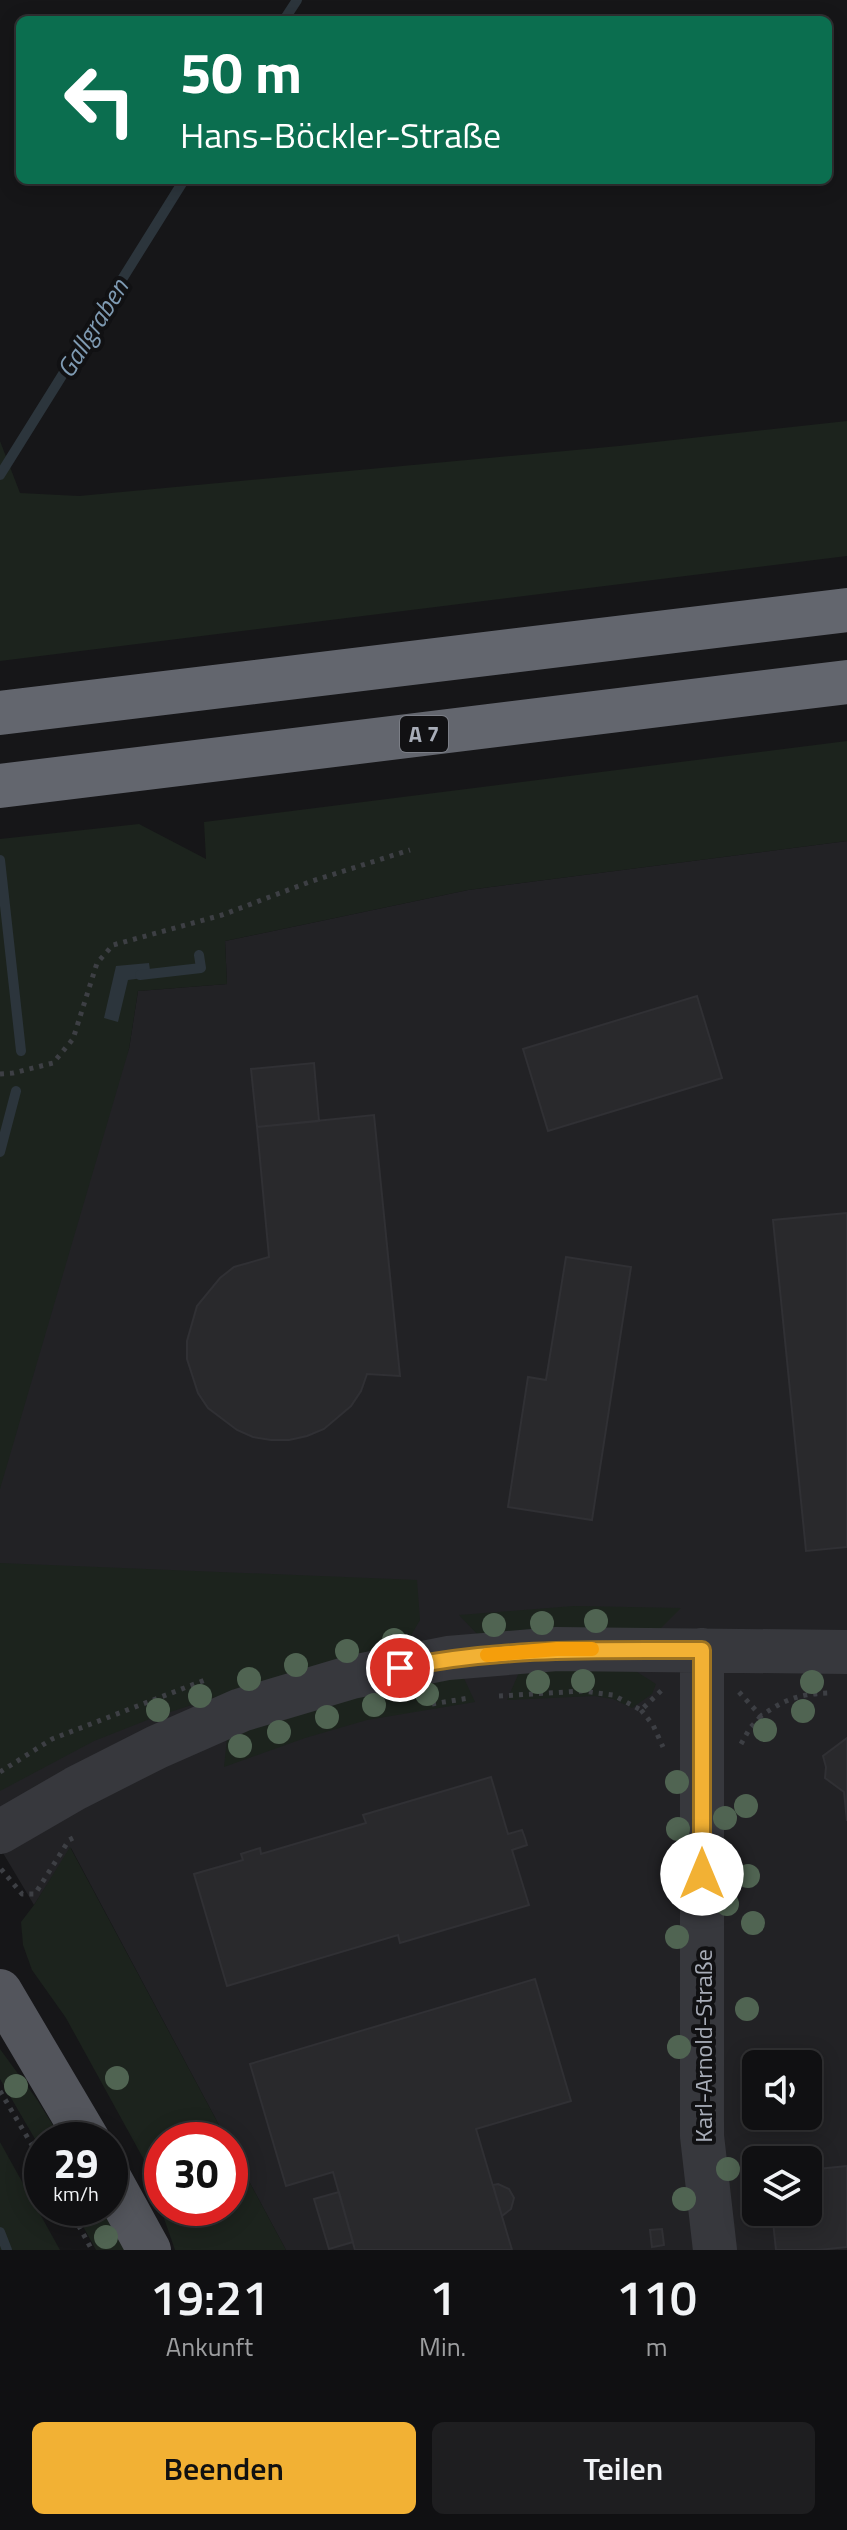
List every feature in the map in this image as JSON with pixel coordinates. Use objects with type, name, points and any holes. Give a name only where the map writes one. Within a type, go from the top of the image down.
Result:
[{"type":"highway","points":[[0,713],[847,610]]},
{"type":"highway","name":"A 7","points":[[0,786],[847,682]]},
{"type":"main road","points":[[0,1991],[77,2122]]},
{"type":"main road","points":[[128,2212],[149,2250]]},
{"type":"street","points":[[0,1832],[76,1788],[157,1747],[241,1710],[352,1677],[448,1658],[557,1649],[702,1650],[841,1673]]},
{"type":"street","name":"Karl-Arnold-Straße","points":[[702,1650],[702,2136],[715,2250]]},
{"type":"street","points":[[0,1853],[76,1788]]},
{"type":"path","points":[[0,1074],[53,1063],[73,1039],[97,963],[113,945],[222,915],[312,881],[410,850]]},
{"type":"path","points":[[492,1696],[582,1691],[613,1695],[641,1710],[702,1650],[761,1716],[782,1701],[799,1696],[841,1673]]},
{"type":"path","points":[[419,1706],[475,1697]]},
{"type":"path","points":[[0,1868],[22,1894],[35,1894],[69,1840],[79,1835]]},
{"type":"path","points":[[0,2091],[24,2132]]},
{"type":"path","points":[[79,2226],[92,2250]]},
{"type":"shaded area","points":[[847,421],[847,556],[0,661],[0,441],[20,493],[79,496],[619,446]]},
{"type":"shaded area","points":[[847,741],[847,841],[468,890],[225,941],[227,984],[138,991],[129,1049],[0,1489],[0,839],[139,824],[206,859],[204,822]]},
{"type":"shaded area","points":[[847,841],[847,2250],[286,2250],[248,2179],[248,2122],[217,2122],[71,1848],[34,1905],[0,1848],[0,1296],[129,1049],[138,991],[227,984],[225,941],[468,890]]},
{"type":"shaded area","points":[[149,963],[151,977],[128,980],[118,1022],[104,1018],[116,966]]},
{"type":"shaded area","points":[[0,1563],[417,1580],[420,1620],[406,1644],[250,1686],[155,1717],[94,1741],[0,1791]]},
{"type":"shaded area","points":[[574,1606],[681,1608],[659,1630],[478,1635],[459,1615]]},
{"type":"shaded area","points":[[521,1668],[617,1668],[637,1672],[656,1684],[652,1694],[632,1708],[613,1699],[594,1696],[507,1700]]},
{"type":"shaded area","points":[[462,1674],[475,1702],[367,1720],[224,1767],[227,1738],[316,1705]]},
{"type":"shaded area","points":[[70,1847],[217,2122],[144,2122],[144,2161],[128,2131],[128,2122],[123,2122],[66,2018],[32,1970],[23,1945],[21,1922]]},
{"type":"shaded area","points":[[0,2049],[51,2122],[25,2122],[0,2079]]},
{"type":"shaded area","points":[[0,2142],[24,2185],[24,2226],[47,2226],[60,2250],[0,2250]]},
{"type":"shaded area","points":[[248,2179],[286,2250],[175,2250],[167,2226],[248,2226]]},
{"type":"shaded area","points":[[83,2226],[113,2226],[127,2250],[96,2250]]},
{"type":"building","points":[[697,996],[722,1078],[548,1131],[523,1049]]},
{"type":"building","points":[[314,1063],[319,1121],[257,1127],[251,1069]]},
{"type":"building","points":[[374,1115],[400,1376],[367,1374],[351,1406],[324,1429],[289,1440],[253,1437],[237,1430],[208,1408],[198,1393],[187,1359],[187,1341],[197,1306],[220,1278],[234,1267],[269,1257],[257,1127]]},
{"type":"building","points":[[847,1213],[847,1547],[806,1551],[773,1220]]},
{"type":"building","points":[[566,1257],[631,1267],[592,1520],[508,1507],[528,1377],[546,1380]]},
{"type":"building","points":[[847,1738],[847,1821],[844,1792],[825,1778],[823,1756]]},
{"type":"building","points":[[491,1777],[508,1834],[522,1830],[525,1838],[527,1845],[512,1850],[529,1905],[400,1943],[398,1935],[227,1986],[194,1874],[243,1860],[241,1854],[260,1848],[261,1854],[366,1823],[363,1815]]},
{"type":"building","points":[[535,1979],[571,2101],[476,2129],[512,2250],[355,2250],[333,2172],[286,2186],[250,2064]]},
{"type":"building","points":[[847,2166],[847,2247],[776,2250],[773,2226],[822,2226],[822,2169]]},
{"type":"building","points":[[493,2185],[509,2189],[514,2198],[511,2209],[502,2216]]},
{"type":"building","points":[[339,2192],[353,2242],[329,2249],[314,2199]]},
{"type":"building","points":[[662,2229],[664,2245],[652,2247],[650,2230]]},
{"type":"waterway","name":"Gallgraben","points":[[287,16],[297,0]]},
{"type":"waterway","name":"Gallgraben","points":[[0,475],[182,184]]},
{"type":"waterway","name":"Gallgraben","points":[[0,860],[21,1051]]},
{"type":"waterway","points":[[140,975],[201,968],[199,955]]},
{"type":"waterway","name":"Gallgraben","points":[[0,1152],[16,1091]]},
{"type":"waterway","name":"Gallgraben","points":[[0,2232],[7,2250]]},
{"type":"slow traffic","points":[[487,1655],[592,1649]]},
{"type":"route","points":[[400,1668],[448,1658],[557,1649],[702,1650],[702,1874]]}]
